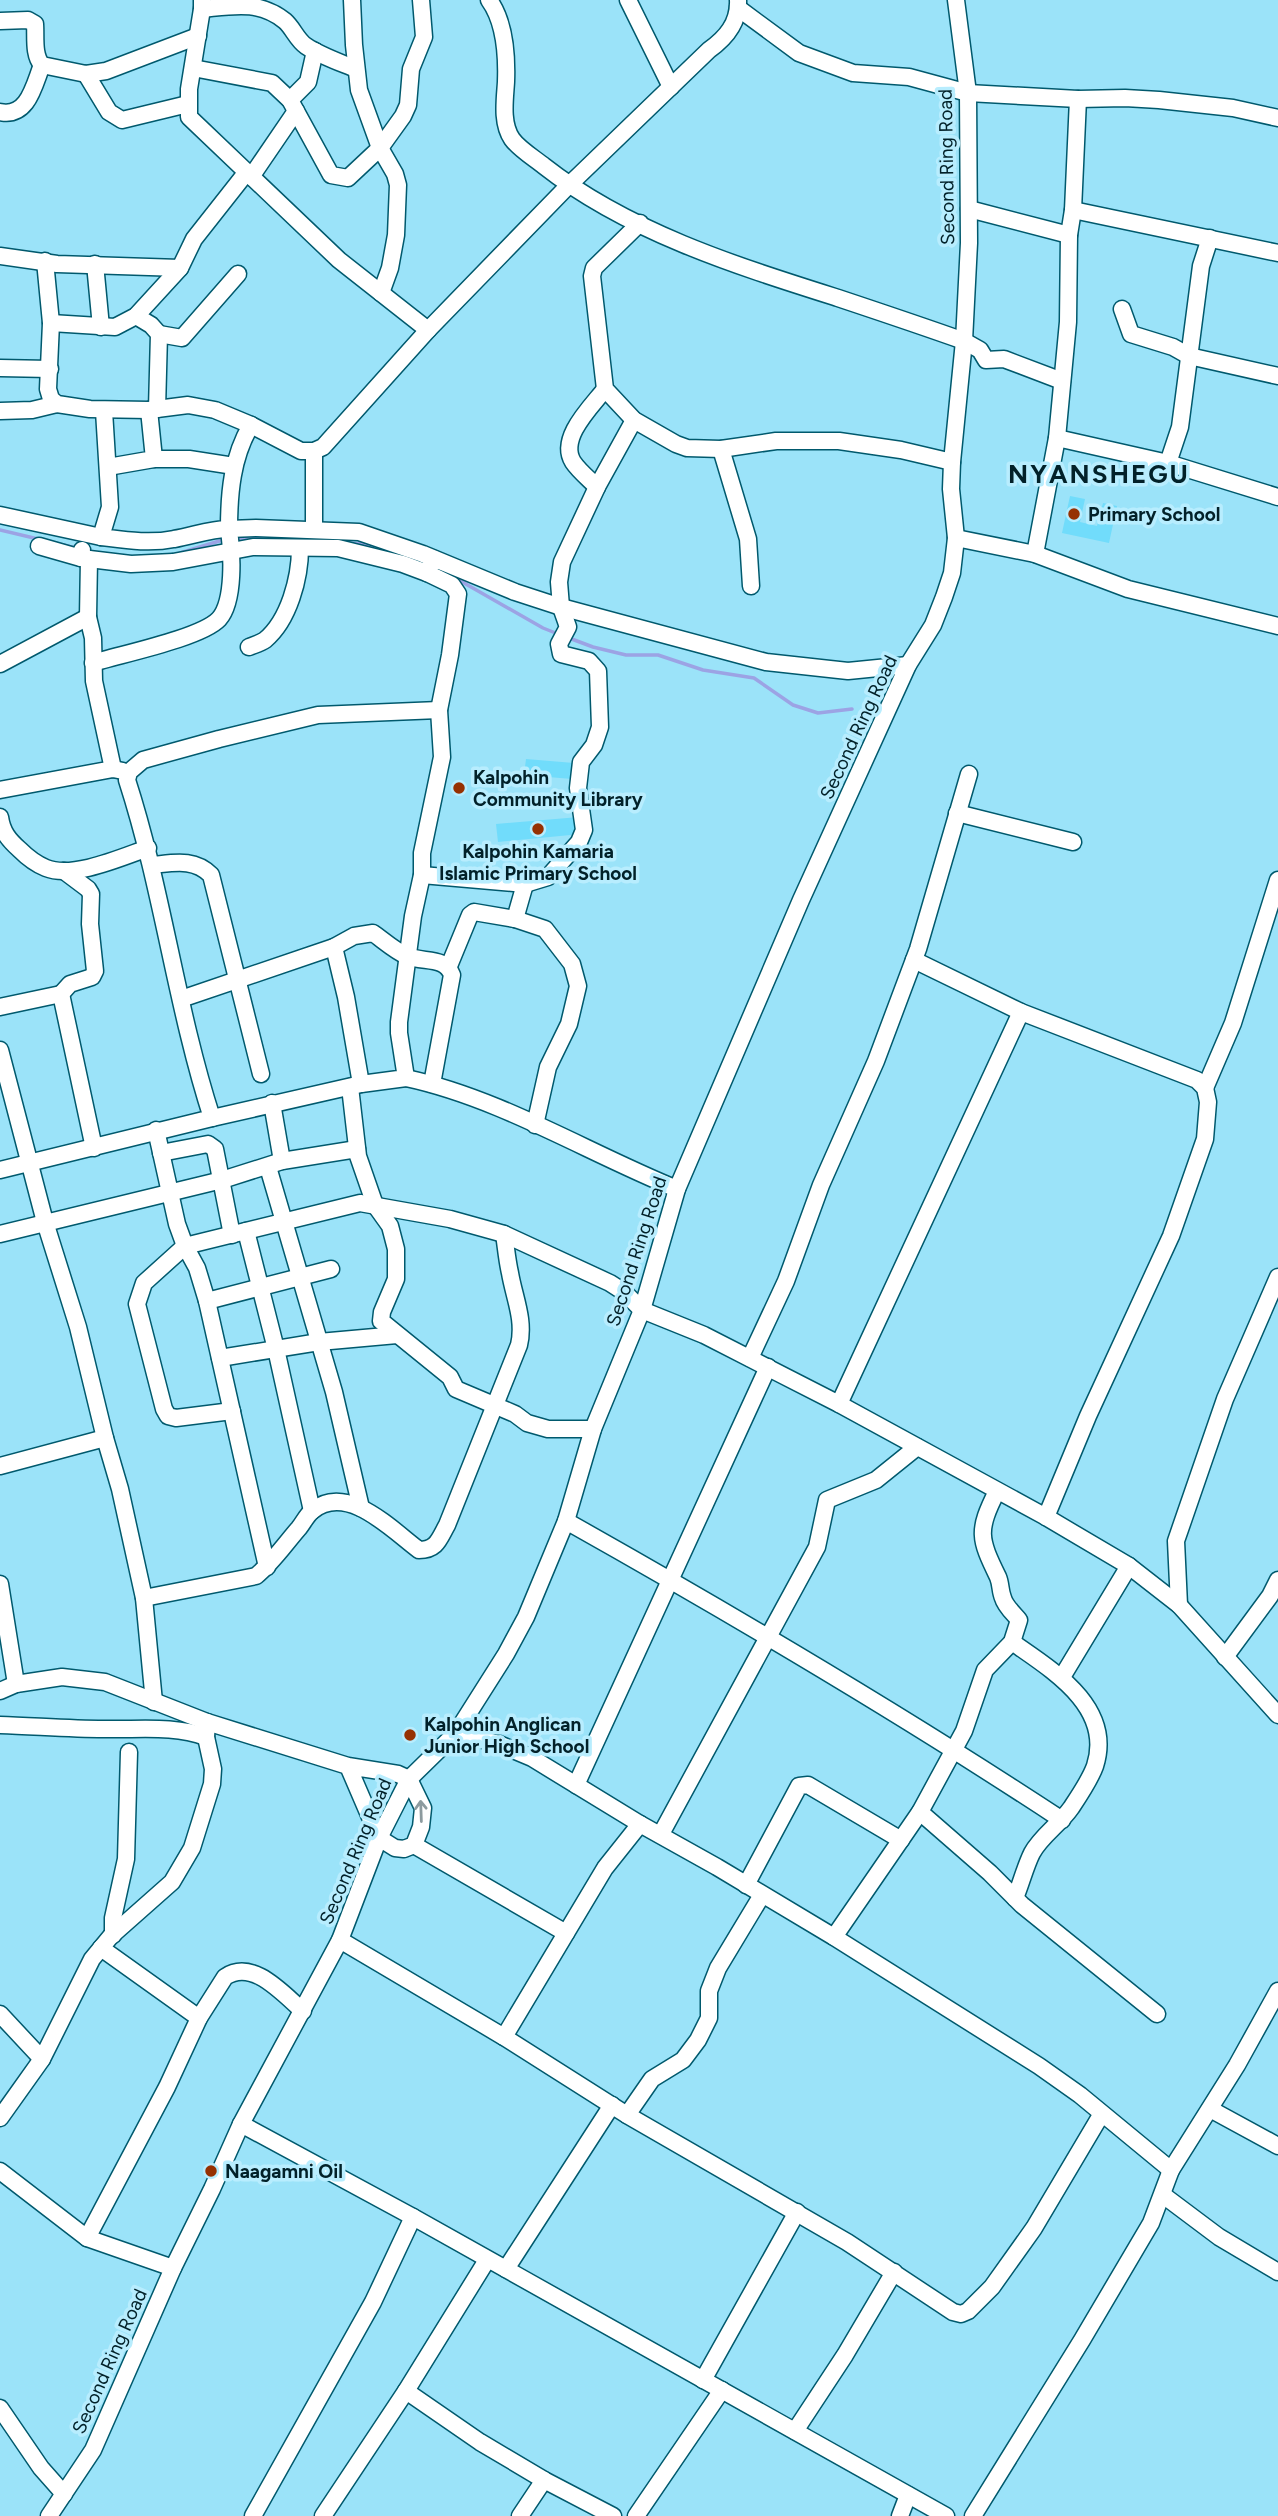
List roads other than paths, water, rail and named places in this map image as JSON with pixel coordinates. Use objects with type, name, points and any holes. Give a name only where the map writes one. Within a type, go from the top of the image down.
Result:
[{"type":"street","points":[[352,0],[356,69],[363,106],[380,148],[395,174],[398,205],[396,235],[390,268],[381,293]]},
{"type":"street","points":[[193,68],[272,83],[293,106],[331,175],[348,178],[380,148],[408,105],[411,69],[424,37],[421,0]]},
{"type":"street","points":[[489,0],[498,12],[503,32],[505,110],[507,128],[512,140],[569,185],[640,223],[725,262],[964,341],[980,349],[986,360],[1004,359],[1062,381]]},
{"type":"street","points":[[628,0],[671,87]]},
{"type":"street","name":"Second Ring Road","points":[[49,2516],[93,2450],[173,2268],[241,2124],[340,1940],[379,1838],[409,1779],[456,1732],[506,1654],[526,1617],[566,1521],[593,1429],[642,1310],[677,1189],[801,900],[908,665],[933,625],[944,597],[952,573],[956,538],[951,489],[952,462],[964,341],[969,209],[968,93],[956,0]]},
{"type":"street","points":[[0,411],[32,410],[57,404],[104,411],[188,405],[215,410],[301,451],[314,451],[323,447],[428,330],[569,185],[723,40],[732,28],[738,4],[772,34],[813,59],[853,73],[909,77],[968,93],[1078,99],[1125,97],[1202,104],[1278,118]]},
{"type":"street","points":[[356,69],[304,44],[272,6],[202,5],[188,104],[189,117],[339,260],[428,330]]},
{"type":"street","points":[[0,21],[28,20],[35,24],[36,52],[42,65],[86,74],[106,71],[198,36]]},
{"type":"street","points":[[51,323],[115,327],[136,316],[180,268],[194,239],[248,175],[308,82],[315,51]]},
{"type":"street","points":[[0,113],[17,112],[27,102],[42,65]]},
{"type":"street","points":[[86,74],[109,111],[122,120],[188,104]]},
{"type":"street","points":[[1035,554],[1057,438],[1068,322],[1069,235],[1073,210],[1078,99]]},
{"type":"street","points":[[969,209],[1069,235]]},
{"type":"street","points":[[1073,210],[1278,253]]},
{"type":"street","points":[[640,223],[594,268],[592,276],[605,389],[634,420],[687,448],[721,449],[776,441],[839,440],[952,462]]},
{"type":"street","points":[[1168,463],[1181,427],[1201,266],[1209,239]]},
{"type":"street","points":[[0,256],[57,264],[180,268]]},
{"type":"street","points":[[44,261],[51,323],[48,389],[51,399],[57,404]]},
{"type":"street","points":[[95,264],[101,327]]},
{"type":"street","points":[[136,316],[151,325],[159,334],[182,338],[238,274]]},
{"type":"street","points":[[1122,309],[1131,334],[1173,347],[1189,356],[1278,376]]},
{"type":"street","points":[[154,459],[153,409],[159,334]]},
{"type":"street","points":[[0,368],[50,369]]},
{"type":"street","points":[[597,487],[572,461],[569,447],[573,431],[605,389]]},
{"type":"street","points":[[104,411],[110,507],[87,547],[88,617],[93,638],[94,681],[148,848],[181,999],[212,1118]]},
{"type":"street","points":[[422,875],[525,884],[548,877],[579,842],[584,830],[578,788],[581,762],[593,745],[600,727],[598,671],[589,661],[561,654],[559,644],[568,627],[561,607],[559,582],[562,562],[597,487],[634,420]]},
{"type":"street","points":[[93,663],[205,631],[221,617],[227,603],[229,497],[242,439],[251,425]]},
{"type":"street","points":[[1057,438],[1168,463],[1278,497]]},
{"type":"street","points":[[721,449],[748,539],[751,586]]},
{"type":"street","points":[[314,451],[314,530]]},
{"type":"street","points":[[108,467],[154,459],[189,459],[234,467]]},
{"type":"street","points":[[0,515],[131,564],[173,562],[256,528],[359,532],[431,566],[561,607],[766,662],[849,671],[908,665]]},
{"type":"street","points":[[39,545],[87,547],[150,542],[204,531],[253,547],[338,548],[391,561],[431,566],[452,585],[457,594],[450,655],[439,710],[442,757],[422,853],[422,875],[407,956],[399,1033],[406,1078]]},
{"type":"street","points":[[956,538],[1035,554],[1128,589],[1278,626]]},
{"type":"street","points":[[249,647],[265,640],[293,596],[300,568],[300,548]]},
{"type":"street","points":[[0,664],[88,617]]},
{"type":"street","points":[[0,790],[121,770],[167,752],[318,715],[439,710]]},
{"type":"street","points":[[750,1358],[786,1281],[821,1185],[876,1061],[914,960],[969,774]]},
{"type":"street","points":[[957,813],[1073,842]]},
{"type":"street","points":[[0,817],[2,830],[28,858],[47,869],[64,871],[96,865],[148,848]]},
{"type":"street","points":[[152,865],[192,862],[204,867],[211,875],[261,1074]]},
{"type":"street","points":[[0,1007],[61,994],[71,984],[92,977],[95,971],[90,925],[91,894],[64,871]]},
{"type":"street","points":[[1205,1088],[1233,1023],[1278,880]]},
{"type":"street","points":[[514,919],[525,884]]},
{"type":"street","points":[[432,1084],[452,975],[449,966],[470,915],[474,912],[514,919],[545,929],[572,964],[578,986],[569,1024],[548,1067],[535,1125]]},
{"type":"street","points":[[181,999],[334,947],[354,936],[373,933],[407,956],[449,966]]},
{"type":"street","points":[[334,947],[346,997],[355,1086],[357,1149],[375,1205],[390,1226],[396,1249],[396,1279],[381,1321],[450,1377],[456,1389],[495,1408],[515,1414],[527,1423],[548,1429],[593,1429]]},
{"type":"street","points":[[914,960],[1021,1012],[1197,1080],[1205,1088],[1208,1102],[1205,1139],[1171,1236],[1088,1416],[1046,1517]]},
{"type":"street","points":[[61,994],[94,1148]]},
{"type":"street","points":[[839,1404],[1021,1012]]},
{"type":"street","points":[[0,1050],[5,1095],[78,1327],[120,1489],[144,1598],[154,1702]]},
{"type":"street","points":[[0,1170],[272,1103],[406,1078],[432,1084],[535,1125],[677,1189]]},
{"type":"street","points":[[272,1103],[275,1164],[282,1222],[334,1392],[361,1508]]},
{"type":"street","points":[[156,1130],[169,1192],[185,1246],[197,1268],[207,1301],[267,1567]]},
{"type":"street","points":[[161,1153],[208,1144],[215,1149],[239,1233],[261,1287],[312,1511]]},
{"type":"street","points":[[0,1234],[222,1180],[275,1164],[357,1149]]},
{"type":"street","points":[[232,1411],[176,1418],[168,1416],[164,1409],[138,1304],[144,1283],[185,1246],[360,1203],[450,1219],[504,1234],[610,1283],[624,1292],[642,1310],[704,1335],[839,1404],[1046,1517],[1129,1566],[1179,1605],[1278,1714]]},
{"type":"street","points":[[144,1598],[256,1576],[267,1567],[312,1511],[329,1502],[339,1501],[361,1508],[419,1550],[429,1550],[436,1546],[495,1408],[522,1334],[504,1234]]},
{"type":"street","points":[[207,1301],[331,1269]]},
{"type":"street","points":[[1179,1605],[1176,1541],[1225,1399],[1278,1278]]},
{"type":"street","points":[[220,1357],[319,1342],[397,1335]]},
{"type":"street","points":[[576,1785],[768,1367]]},
{"type":"street","points":[[0,1466],[105,1437]]},
{"type":"street","points":[[661,1835],[817,1546],[827,1500],[876,1480],[917,1447]]},
{"type":"street","points":[[834,1937],[920,1812],[964,1731],[985,1670],[1012,1642],[1019,1620],[1003,1600],[1000,1581],[986,1554],[983,1534],[984,1516],[997,1490]]},
{"type":"street","points":[[566,1521],[954,1749],[1062,1820]]},
{"type":"street","points":[[1062,1677],[1129,1566]]},
{"type":"street","points":[[1225,1657],[1278,1580]]},
{"type":"street","points":[[0,1584],[4,1627],[16,1684]]},
{"type":"street","points":[[1012,1642],[1062,1677],[1091,1711],[1096,1726],[1097,1749],[1094,1766],[1062,1820],[1033,1851],[1015,1898]]},
{"type":"street","points":[[0,1691],[16,1684],[62,1677],[105,1682],[154,1702],[207,1730],[348,1766],[388,1771],[409,1779],[424,1808],[414,1845],[404,1849],[395,1848],[379,1838],[348,1766]]},
{"type":"street","points":[[0,1725],[194,1732],[207,1730]]},
{"type":"street","points":[[0,2118],[42,2059],[80,1981],[101,1948],[172,1882],[192,1848],[212,1784],[213,1769],[207,1730]]},
{"type":"street","points":[[456,1732],[499,1744],[532,1758],[640,1825],[834,1937],[1080,2095],[1171,2170]]},
{"type":"street","points":[[113,1935],[113,1918],[126,1858],[130,1752]]},
{"type":"street","points":[[746,1885],[799,1786],[803,1784],[901,1840]]},
{"type":"street","points":[[920,1812],[1063,1940],[1157,2014]]},
{"type":"street","points":[[504,2037],[605,1868],[640,1825]]},
{"type":"street","points":[[414,1845],[566,1933]]},
{"type":"street","points":[[627,2115],[652,2079],[682,2060],[698,2040],[709,2018],[709,1991],[718,1968],[762,1895]]},
{"type":"street","points":[[340,1940],[504,2037],[627,2115],[797,2212],[953,2312],[961,2314],[968,2311],[992,2287],[1034,2228],[1101,2115]]},
{"type":"street","points":[[101,1948],[199,2018]]},
{"type":"street","points":[[87,2238],[199,2018],[225,1977],[231,1973],[255,1974],[272,1983],[303,2011]]},
{"type":"street","points":[[973,2516],[1111,2292],[1151,2223],[1171,2170],[1210,2109],[1278,1991]]},
{"type":"street","points":[[0,2014],[42,2059]]},
{"type":"street","points":[[506,2269],[612,2105]]},
{"type":"street","points":[[1210,2109],[1278,2146]]},
{"type":"street","points":[[241,2124],[413,2217],[946,2516]]},
{"type":"street","points":[[0,2171],[87,2238],[173,2268]]},
{"type":"street","points":[[1163,2195],[1219,2237],[1278,2272]]},
{"type":"street","points":[[703,2380],[797,2212]]},
{"type":"street","points":[[253,2516],[373,2302],[413,2217]]},
{"type":"street","points":[[323,2516],[406,2391],[487,2260]]},
{"type":"street","points":[[795,2431],[845,2356],[894,2272]]},
{"type":"street","points":[[636,2516],[722,2390]]},
{"type":"street","points":[[406,2391],[480,2442],[613,2516]]},
{"type":"street","points":[[0,2408],[41,2468],[64,2494]]},
{"type":"street","points":[[520,2516],[544,2480]]},
{"type":"street","points":[[900,2516],[908,2495]]},
{"type":"waterway","points":[[0,530],[76,548]]},
{"type":"waterway","points":[[180,553],[226,539]]},
{"type":"waterway","points":[[234,539],[261,539]]},
{"type":"waterway","points":[[349,543],[373,545]]},
{"type":"waterway","points":[[436,567],[558,634]]},
{"type":"waterway","points":[[569,638],[626,655],[658,655],[703,670],[754,678],[793,705],[818,713],[852,709]]},
{"type":"place","name":"Primary School","points":[[1074,514]]},
{"type":"place","name":"Kalpohin Community Library","points":[[459,788]]},
{"type":"place","name":"Kalpohin Kamaria Islamic Primary School","points":[[538,829]]},
{"type":"place","name":"Kalpohin Anglican Junior High School","points":[[410,1735]]},
{"type":"place","name":"Naagamni Oil","points":[[211,2171]]},
{"type":"district","name":"NYANSHEGU","points":[[1099,474]]}]
